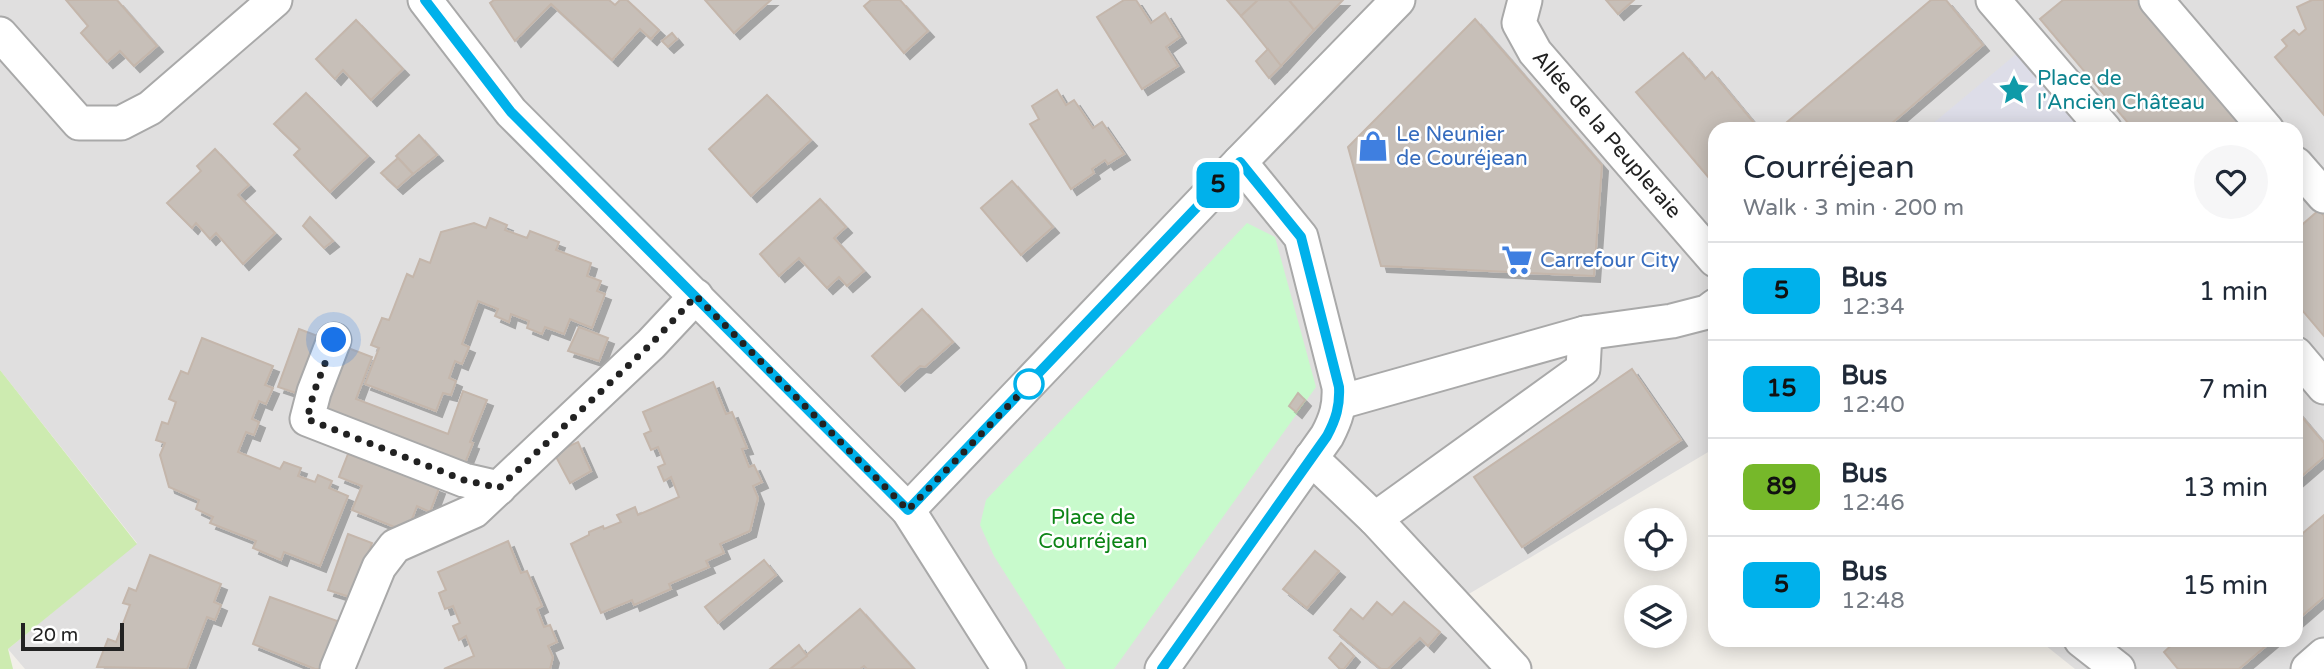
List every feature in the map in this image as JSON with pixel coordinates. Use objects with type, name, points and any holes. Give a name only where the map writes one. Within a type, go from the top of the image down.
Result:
[{"type":"street","points":[[0,34],[79,123],[121,122],[150,108],[275,0]]},
{"type":"street","points":[[425,0],[511,112],[908,510],[1009,669]]},
{"type":"street","points":[[908,510],[1398,0]]},
{"type":"street","name":"Allée de la Peupleraie","points":[[1525,0],[1519,23],[1535,52],[1708,252]]},
{"type":"street","points":[[2156,0],[2260,122]]},
{"type":"street","points":[[2003,4],[2099,122]]},
{"type":"street","points":[[1162,669],[1311,458],[1336,419],[1340,402],[1339,387],[1301,237],[1240,162]]},
{"type":"street","points":[[337,669],[379,567],[395,546],[474,511],[651,344],[696,296]]},
{"type":"street","points":[[1340,402],[1585,333],[1672,321],[1708,311]]},
{"type":"street","points":[[1376,519],[1583,369],[1585,333]]},
{"type":"street","points":[[334,340],[314,392],[307,419],[464,480],[499,488]]},
{"type":"street","points":[[2303,362],[2324,387]]},
{"type":"street","points":[[1311,458],[1376,519],[1514,669]]},
{"type":"street","points":[[2090,647],[2118,669]]},
{"type":"street","points":[[2308,669],[2324,656]]},
{"type":"shaded area","points":[[0,0],[2324,0],[2324,669],[2075,669],[2048,647],[2303,647],[2303,122],[1708,122],[1708,452],[1462,598],[1510,669],[25,669],[8,649],[137,543],[0,370]]},
{"type":"shaded area","name":"Place de l'Ancien Château","points":[[2021,50],[2081,122],[1935,122]]},
{"type":"green space","name":"Place de Courréjean","points":[[1247,223],[1275,237],[1316,387],[1114,669],[1066,669],[994,556],[980,525],[986,500]]},
{"type":"green space","points":[[0,370],[137,544],[8,649],[13,669],[0,669]]},
{"type":"building","points":[[66,0],[117,0],[157,46],[134,66],[120,51],[107,62],[81,33],[88,26]]},
{"type":"building","points":[[494,0],[609,0],[615,5],[620,0],[627,0],[659,30],[651,39],[640,29],[612,60],[551,4],[515,41],[490,3]]},
{"type":"building","points":[[705,0],[771,0],[734,33]]},
{"type":"building","points":[[871,0],[900,0],[928,31],[904,53],[864,6]]},
{"type":"building","points":[[1124,0],[1136,0],[1151,23],[1165,13],[1180,37],[1166,47],[1178,66],[1142,89],[1097,17]]},
{"type":"building","points":[[1227,0],[1258,0],[1241,16]]},
{"type":"building","points":[[1258,0],[1289,0],[1314,30],[1281,66],[1241,16]]},
{"type":"building","points":[[1289,0],[1343,0],[1314,30]]},
{"type":"building","points":[[1606,0],[1634,0],[1618,14]]},
{"type":"building","points":[[1931,0],[1946,0],[1983,45],[1893,122],[1787,122]]},
{"type":"building","points":[[2063,0],[2140,0],[2244,122],[2127,122],[2040,19]]},
{"type":"building","points":[[2312,0],[2324,0],[2324,115],[2275,57],[2287,46],[2282,40],[2294,30],[2299,35],[2306,29],[2297,7]]},
{"type":"building","points":[[1475,19],[1602,165],[1594,276],[1381,266],[1348,147]]},
{"type":"building","points":[[356,20],[403,69],[371,100],[343,70],[335,79],[316,59]]},
{"type":"building","points":[[672,33],[677,39],[668,47],[662,41]]},
{"type":"building","points":[[1268,49],[1281,66],[1269,78],[1256,61]]},
{"type":"building","points":[[1683,53],[1705,79],[1712,72],[1753,122],[1708,122],[1708,177],[1636,92]]},
{"type":"building","points":[[1057,90],[1066,105],[1074,100],[1093,128],[1102,122],[1124,154],[1108,164],[1105,160],[1092,169],[1094,173],[1071,189],[1030,124],[1039,119],[1032,106]]},
{"type":"building","points":[[306,93],[368,156],[330,192],[294,155],[300,149],[274,124]]},
{"type":"building","points":[[767,95],[811,140],[751,196],[709,149]]},
{"type":"building","points":[[419,135],[437,155],[413,174],[396,156]]},
{"type":"building","points":[[215,149],[249,185],[238,195],[275,233],[243,264],[216,233],[210,239],[196,223],[192,228],[167,203],[201,171],[197,166]]},
{"type":"building","points":[[398,158],[413,174],[397,188],[381,173]]},
{"type":"building","points":[[1012,181],[1053,227],[1021,255],[981,208]]},
{"type":"building","points":[[820,199],[846,227],[834,238],[864,271],[847,286],[839,277],[827,288],[799,258],[779,276],[760,254]]},
{"type":"building","points":[[2319,210],[2324,216],[2324,336],[2303,311],[2303,224]]},
{"type":"building","points":[[310,217],[333,241],[324,248],[303,226]]},
{"type":"building","points":[[490,218],[507,225],[505,230],[527,238],[530,231],[559,242],[556,250],[591,263],[587,276],[601,281],[597,291],[605,294],[592,328],[570,319],[564,334],[545,327],[542,334],[527,328],[529,321],[511,314],[509,322],[495,316],[498,309],[478,301],[462,344],[469,347],[462,364],[455,361],[449,378],[456,381],[451,395],[443,393],[436,411],[365,384],[379,348],[371,345],[382,318],[389,320],[407,274],[413,277],[420,259],[430,263],[441,232],[474,223],[486,228]]},
{"type":"building","points":[[922,309],[953,342],[925,367],[920,366],[899,385],[872,356]]},
{"type":"building","points":[[579,327],[608,338],[599,361],[568,351]]},
{"type":"building","points":[[299,329],[323,338],[302,395],[278,387]]},
{"type":"building","points":[[202,338],[273,366],[265,385],[273,388],[266,404],[259,401],[252,419],[259,422],[254,435],[246,432],[238,452],[280,469],[284,462],[301,468],[298,476],[315,482],[318,475],[332,481],[329,488],[348,496],[320,566],[284,552],[281,560],[253,548],[256,541],[210,523],[213,517],[196,509],[199,500],[169,487],[160,455],[165,443],[156,440],[162,422],[168,424],[176,402],[169,399],[181,371],[188,374]]},
{"type":"building","points":[[348,348],[372,357],[356,399],[448,434],[463,391],[487,400],[463,468],[320,413]]},
{"type":"building","points":[[1632,369],[1681,440],[1522,547],[1474,477]]},
{"type":"building","points":[[713,382],[726,414],[732,412],[747,448],[742,449],[749,467],[754,465],[762,482],[753,486],[758,498],[750,531],[720,544],[724,553],[706,561],[709,567],[669,584],[671,589],[634,605],[632,600],[601,613],[571,544],[589,535],[589,532],[621,522],[617,515],[635,507],[638,515],[679,497],[671,477],[664,481],[658,467],[665,464],[658,447],[651,450],[644,434],[651,431],[643,412]]},
{"type":"building","points":[[1298,393],[1305,400],[1296,412],[1289,406]]},
{"type":"building","points":[[2303,418],[2324,443],[2324,457],[2303,475]]},
{"type":"building","points":[[578,442],[591,471],[570,483],[554,453]]},
{"type":"building","points":[[348,454],[439,488],[430,512],[417,506],[407,532],[352,510],[362,486],[339,477]]},
{"type":"building","points":[[2324,515],[2324,597],[2303,615],[2303,533]]},
{"type":"building","points":[[348,534],[372,543],[353,598],[328,590]]},
{"type":"building","points":[[508,541],[521,573],[527,571],[542,606],[537,609],[544,627],[550,625],[557,642],[548,646],[553,657],[550,669],[444,669],[474,656],[466,636],[459,640],[453,626],[460,623],[453,606],[445,609],[439,593],[446,590],[438,572]]},
{"type":"building","points":[[1315,551],[1339,571],[1307,608],[1283,589]]},
{"type":"building","points":[[150,555],[221,584],[214,602],[221,605],[215,620],[207,617],[187,669],[97,667],[108,639],[116,642],[130,605],[123,603],[129,588],[136,591]]},
{"type":"building","points":[[764,560],[776,575],[718,623],[705,607]]},
{"type":"building","points":[[270,597],[343,623],[325,669],[315,669],[253,644]]},
{"type":"building","points":[[1377,602],[1392,615],[1404,602],[1440,632],[1428,646],[1420,638],[1388,669],[1381,669],[1334,630],[1351,609],[1363,619]]},
{"type":"building","points":[[860,609],[914,669],[867,669],[864,666],[860,669],[790,669]]},
{"type":"building","points":[[1341,643],[1354,656],[1344,669],[1340,669],[1329,658]]},
{"type":"building","points":[[799,645],[807,656],[790,669],[770,669]]},
{"type":"building","points":[[2169,647],[2265,647],[2239,669],[2178,669],[2164,652]]},
{"type":"bus line","name":"5","points":[[425,0],[511,112],[908,510],[1240,162],[1301,237],[1339,387],[1340,402],[1336,419],[1327,436],[1162,669]]},
{"type":"place","name":"Place de l'Ancien Château","points":[[2014,90]]},
{"type":"place","name":"Le Neunier de Couréjean","points":[[1373,146]]},
{"type":"place","name":"Carrefour City","points":[[1517,260]]},
{"type":"route","points":[[334,340],[314,392],[307,419],[464,480],[499,488],[651,344],[696,296],[908,510],[1035,378],[1029,384]]}]
